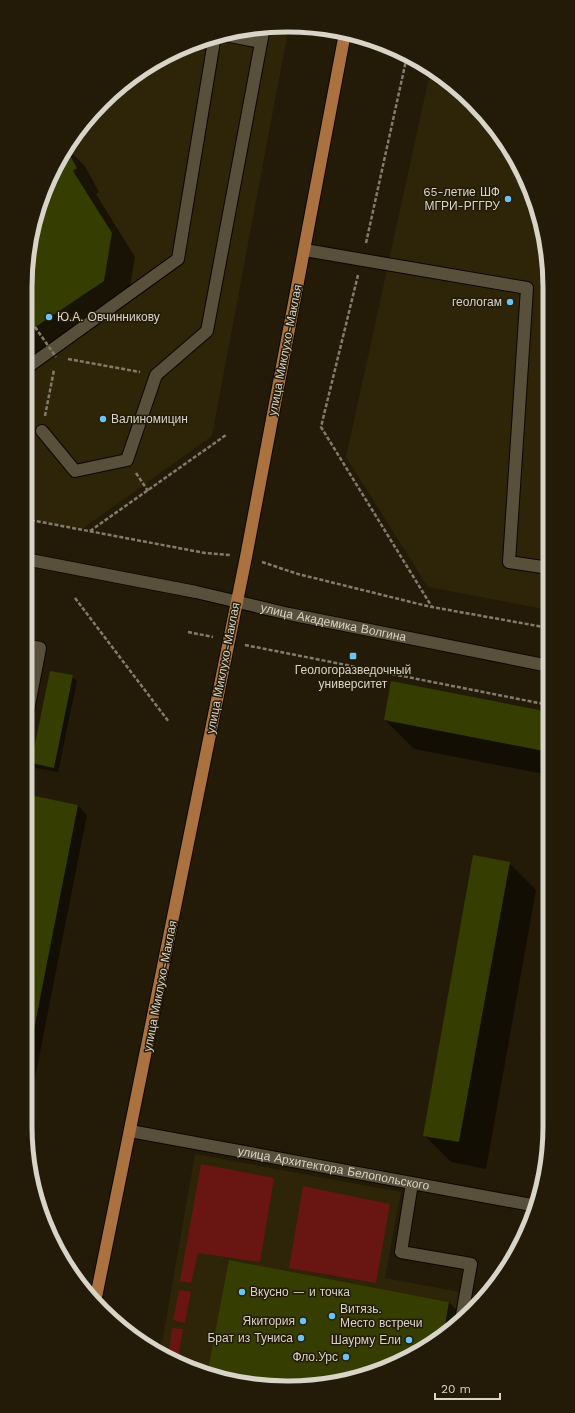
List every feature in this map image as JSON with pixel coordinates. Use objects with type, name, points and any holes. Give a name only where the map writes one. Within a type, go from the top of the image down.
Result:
[{"type":"main road","name":"улица Миклухо-Маклая","points":[[96,1295],[246,557],[344,39]]},
{"type":"street","points":[[42,431],[75,471],[126,460],[156,376],[207,331],[263,33]]},
{"type":"street","points":[[237,37],[261,42]]},
{"type":"street","points":[[32,364],[178,259],[214,43]]},
{"type":"street","points":[[304,250],[527,288],[509,562],[543,567]]},
{"type":"street","name":"улица Академика Волгина","points":[[32,560],[196,592],[289,614],[543,665]]},
{"type":"street","points":[[32,646],[40,648],[32,690]]},
{"type":"street","name":"улица Архитектора Белопольского","points":[[130,1130],[530,1205]]},
{"type":"street","points":[[412,1183],[401,1252],[471,1264],[463,1311]]},
{"type":"path","points":[[406,61],[362,260],[322,427],[432,607]]},
{"type":"path","points":[[35,327],[56,357],[128,370]]},
{"type":"path","points":[[42,431],[56,357]]},
{"type":"path","points":[[89,531],[226,435]]},
{"type":"path","points":[[32,521],[205,553],[246,557],[298,574],[432,607],[543,627]]},
{"type":"path","points":[[76,598],[169,722]]},
{"type":"path","points":[[281,653],[543,704]]},
{"type":"shaded area","points":[[288,32],[212,436],[82,529],[32,519],[32,288],[34,254],[37,238],[51,190],[66,160],[95,119],[119,95],[146,75],[174,58],[221,41],[254,34]]},
{"type":"shaded area","points":[[429,75],[456,95],[480,119],[500,146],[517,174],[524,190],[538,238],[541,254],[543,288],[543,609],[428,587],[346,457]]},
{"type":"shaded area","points":[[543,1019],[543,1037],[540,1036]]},
{"type":"shaded area","points":[[195,1154],[401,1192],[385,1278],[479,1295],[456,1318],[443,1328],[415,1347],[394,1358],[280,1381],[254,1379],[221,1372],[190,1362],[161,1348]]},
{"type":"shaded area","points":[[201,1164],[274,1178],[260,1262],[198,1253],[191,1283],[180,1281]]},
{"type":"shaded area","points":[[303,1186],[390,1204],[376,1283],[289,1268]]},
{"type":"shaded area","points":[[179,1290],[191,1292],[185,1323],[173,1320]]},
{"type":"shaded area","points":[[172,1328],[183,1329],[178,1357],[169,1352]]},
{"type":"building","points":[[70,154],[77,168],[73,171],[112,233],[104,281],[32,329],[32,288],[34,254],[37,238],[51,190],[58,174]]},
{"type":"building","points":[[50,671],[73,675],[54,768],[32,763]]},
{"type":"building","points":[[391,681],[543,711],[543,751],[384,720]]},
{"type":"building","points":[[32,795],[78,805],[32,1039]]},
{"type":"building","points":[[473,855],[510,862],[459,1142],[423,1136]]},
{"type":"building","name":"Витязь. Место встречи","points":[[229,1260],[449,1302],[445,1327],[443,1328],[401,1355],[354,1372],[321,1379],[288,1381],[254,1379],[208,1368]]},
{"type":"place","name":"65-летие ШФ МГРИ-РГГРУ","points":[[508,199]]},
{"type":"place","name":"геологам","points":[[510,302]]},
{"type":"place","name":"Ю.А. Овчинникову","points":[[49,317]]},
{"type":"place","name":"Валиномицин","points":[[103,419]]},
{"type":"place","name":"Геологоразведочный университет","points":[[353,656]]},
{"type":"place","name":"Вкусно — и точка","points":[[242,1292]]},
{"type":"place","name":"Витязь. Место встречи","points":[[332,1316]]},
{"type":"place","name":"Якитория","points":[[303,1321]]},
{"type":"place","name":"Брат из Туниса","points":[[301,1338]]},
{"type":"place","name":"Шаурму Ели","points":[[409,1340]]},
{"type":"place","name":"Фло.Урс","points":[[346,1357]]}]
